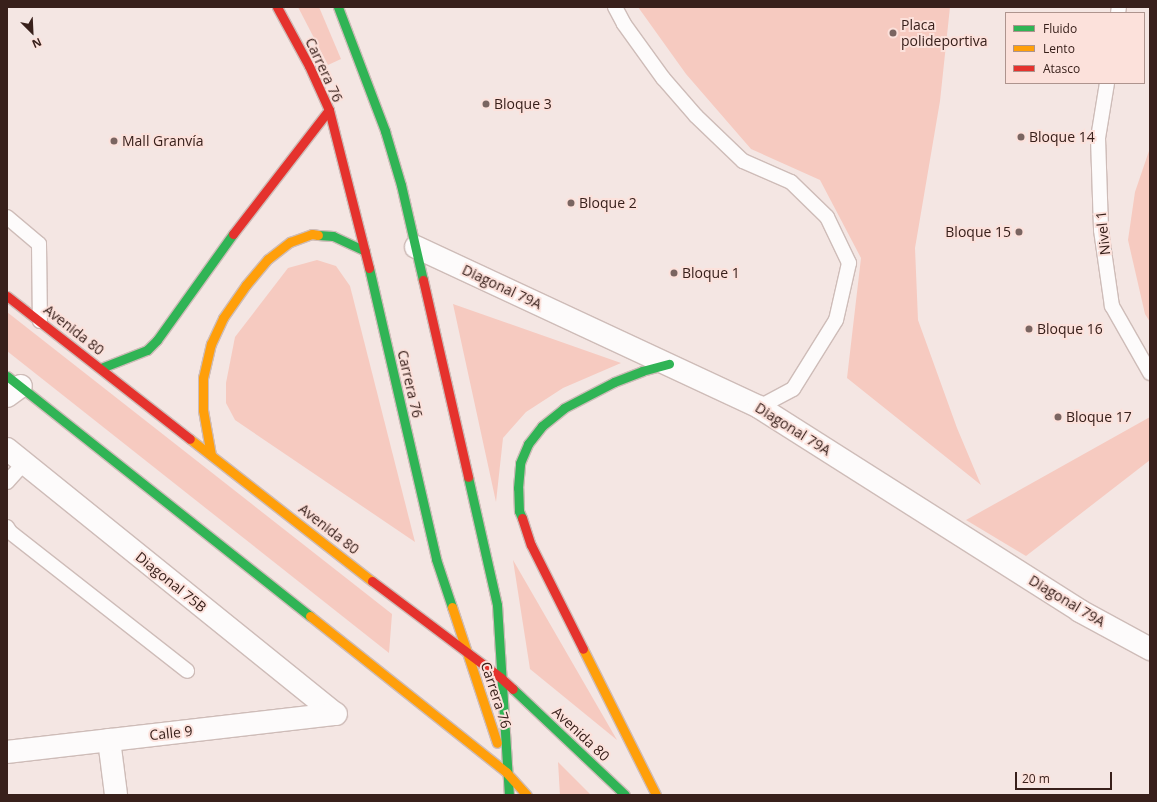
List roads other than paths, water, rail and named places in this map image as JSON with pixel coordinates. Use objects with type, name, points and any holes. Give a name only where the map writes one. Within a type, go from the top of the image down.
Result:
[{"type":"main road","name":"Carrera 76","points":[[277,7],[309,66],[329,110],[365,251],[436,559],[506,772]]},
{"type":"main road","name":"Carrera 76","points":[[338,7],[385,131],[401,185],[497,605],[506,772],[509,795]]},
{"type":"main road","points":[[101,368],[147,350],[157,340],[217,255],[329,110]]},
{"type":"main road","points":[[211,454],[203,410],[203,378],[211,344],[220,324],[246,285],[268,259],[290,242],[312,234],[334,236],[365,251]]},
{"type":"main road","name":"Avenida 80","points":[[7,296],[501,678],[625,795]]},
{"type":"main road","points":[[656,795],[531,545],[519,510],[518,488],[520,463],[528,444],[542,426],[564,408],[614,382],[642,371],[669,364]]},
{"type":"main road","points":[[12,386],[506,772],[528,795]]},
{"type":"street","name":"Diagonal 79A","points":[[416,247],[759,407],[1080,611],[1150,649]]},
{"type":"street","name":"Diagonal 75B","points":[[7,449],[336,714]]},
{"type":"street","name":"Calle 9","points":[[7,752],[336,714]]},
{"type":"street","points":[[109,740],[116,795]]},
{"type":"lane","points":[[615,7],[624,24],[658,72],[696,116],[743,161],[791,182],[827,217],[849,263],[836,320],[793,389],[759,407]]},
{"type":"lane","name":"Nivel 1","points":[[1107,84],[1098,138],[1101,230],[1112,306],[1150,373]]},
{"type":"lane","points":[[7,218],[39,244],[40,321]]},
{"type":"lane","points":[[7,482],[24,463]]},
{"type":"lane","points":[[7,527],[10,532],[187,671]]},
{"type":"place","name":"Placa polideportiva","points":[[893,33]]},
{"type":"place","name":"Bloque 3","points":[[486,104]]},
{"type":"place","name":"Bloque 14","points":[[1021,137]]},
{"type":"place","name":"Mall Granvía","points":[[114,141]]},
{"type":"place","name":"Bloque 2","points":[[571,203]]},
{"type":"place","name":"Bloque 15","points":[[1019,232]]},
{"type":"place","name":"Bloque 1","points":[[674,273]]},
{"type":"place","name":"Bloque 16","points":[[1029,329]]},
{"type":"place","name":"Bloque 17","points":[[1058,417]]}]
